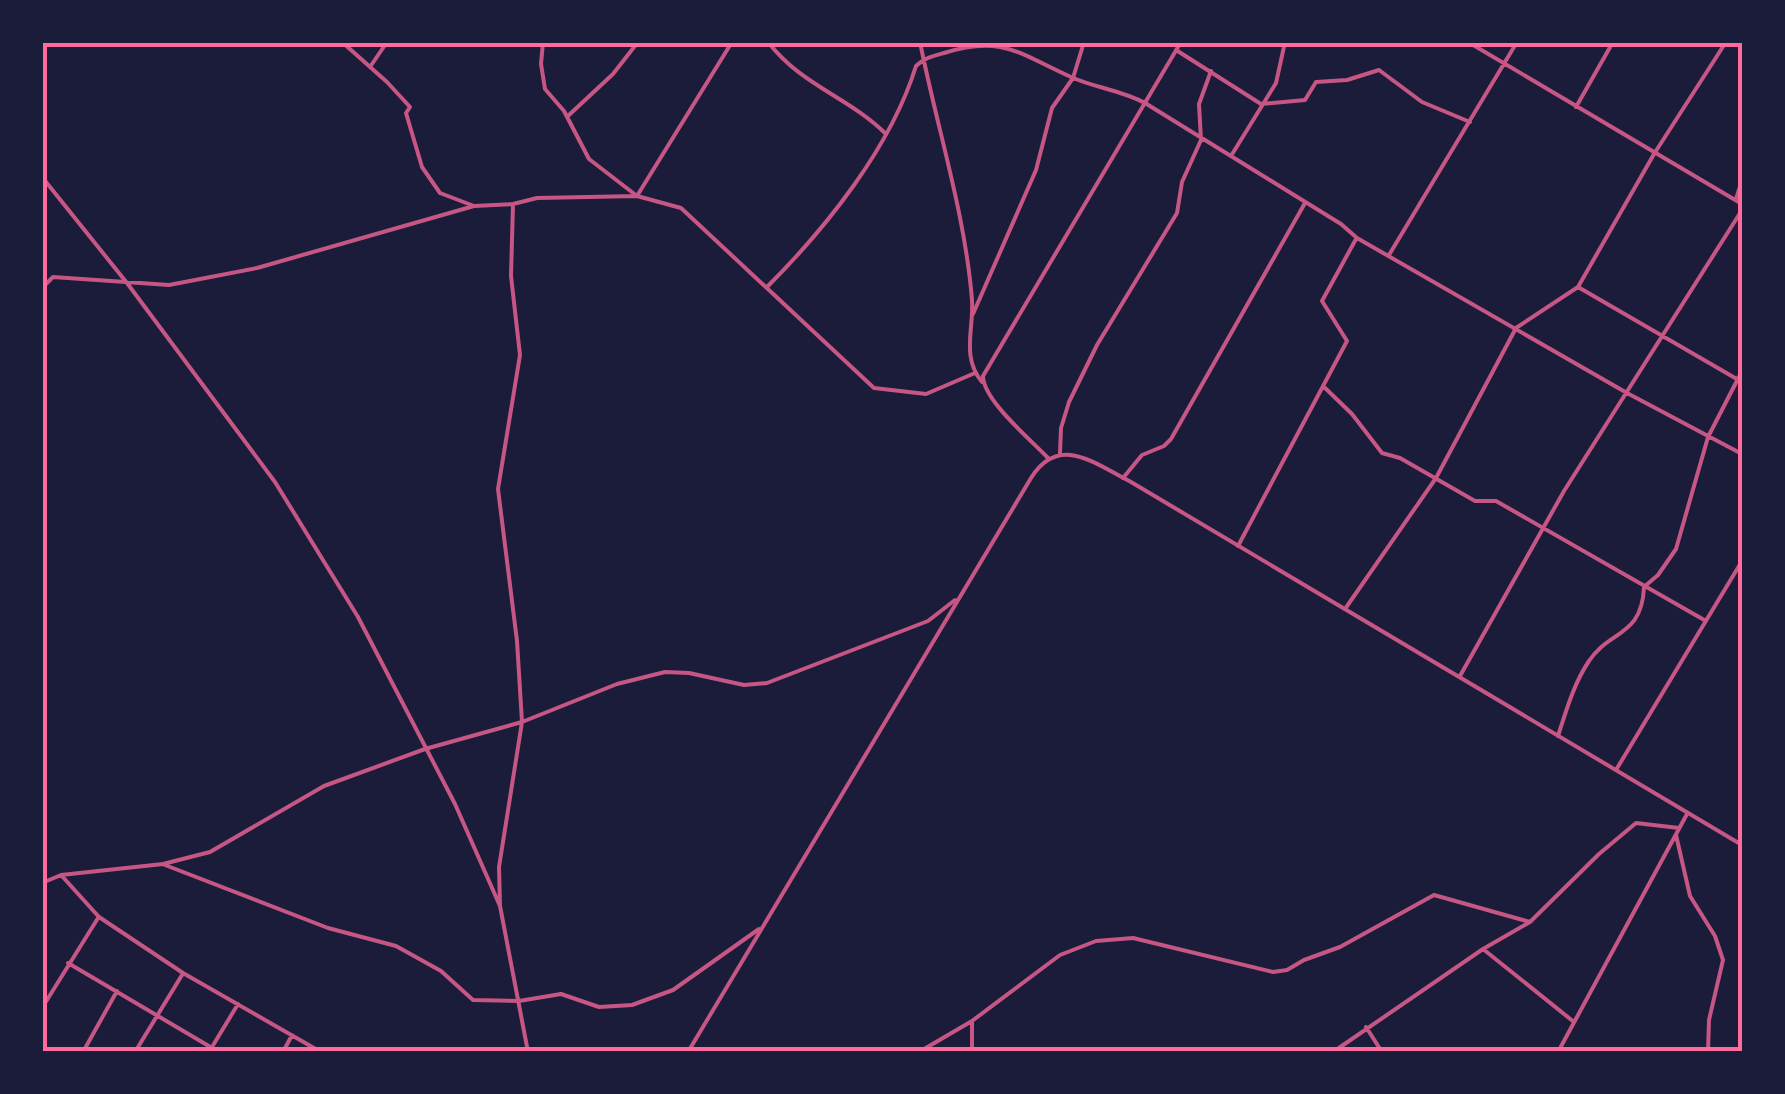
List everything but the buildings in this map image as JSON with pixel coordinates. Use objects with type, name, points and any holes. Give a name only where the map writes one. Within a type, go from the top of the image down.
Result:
[{"type":"street","points":[[342,42],[410,106],[406,113],[422,166],[440,193],[474,206]]},
{"type":"street","points":[[370,67],[386,42]]},
{"type":"street","points":[[543,42],[545,89],[568,116],[585,155],[637,196]]},
{"type":"street","points":[[568,116],[613,74],[638,42]]},
{"type":"street","points":[[637,196],[732,42]]},
{"type":"street","points":[[768,42],[797,74],[843,99],[886,134]]},
{"type":"street","points":[[920,42],[955,198],[972,303],[969,343],[975,373],[997,404],[1048,458]]},
{"type":"street","points":[[971,318],[1036,170],[1052,108],[1072,78],[1084,42]]},
{"type":"street","points":[[982,382],[999,347],[1181,42]]},
{"type":"street","points":[[1231,156],[1276,83],[1285,42]]},
{"type":"street","points":[[1389,255],[1518,42]]},
{"type":"street","points":[[1576,107],[1614,42]]},
{"type":"street","points":[[1345,610],[1436,478],[1516,328],[1578,287],[1654,154],[1726,42]]},
{"type":"street","points":[[1460,678],[1542,528],[1742,207],[1471,43]]},
{"type":"street","points":[[767,287],[841,205],[886,134],[916,66],[923,59],[966,46],[992,46],[1035,56],[1072,78],[1122,90],[1341,224],[1357,238],[1627,393],[1742,454]]},
{"type":"street","points":[[1176,50],[1261,104],[1304,100],[1316,82],[1347,80],[1378,70],[1422,102],[1470,122]]},
{"type":"street","points":[[1060,453],[1061,428],[1069,402],[1115,311],[1173,224],[1182,182],[1201,140],[1199,104],[1211,71]]},
{"type":"street","points":[[42,177],[128,283],[274,482],[358,617],[456,804],[500,906]]},
{"type":"street","points":[[1736,200],[1742,180]]},
{"type":"street","points":[[42,288],[53,277],[169,285],[257,268],[474,206],[513,204],[536,198],[637,196],[681,208],[874,388],[926,394],[975,373]]},
{"type":"street","points":[[1123,478],[1142,455],[1171,439],[1305,202]]},
{"type":"street","points":[[513,204],[511,276],[520,355],[498,489],[517,641],[522,722],[499,867],[500,906],[528,1052]]},
{"type":"street","points":[[1238,546],[1347,341],[1322,301],[1357,238]]},
{"type":"street","points":[[1578,287],[1740,381]]},
{"type":"street","points":[[1644,586],[1658,576],[1676,548],[1708,437],[1742,371]]},
{"type":"street","points":[[1323,386],[1352,414],[1382,453],[1475,500],[1496,501],[1706,622]]},
{"type":"street","points":[[688,1052],[1030,478],[1048,458],[1060,453],[1076,455],[1123,478],[1742,845]]},
{"type":"street","points":[[1616,770],[1742,561]]},
{"type":"street","points":[[1558,736],[1590,657],[1632,626],[1644,598],[1644,586]]},
{"type":"street","points":[[42,883],[60,875],[163,864],[210,852],[324,786],[425,749],[522,722],[617,684],[665,672],[744,685],[767,683],[928,621],[955,600]]},
{"type":"street","points":[[1558,1052],[1688,812]]},
{"type":"street","points":[[1333,1052],[1482,948],[1530,922],[1598,854],[1636,823],[1679,828]]},
{"type":"street","points":[[1676,835],[1690,896],[1715,936],[1724,960],[1709,1020],[1708,1052]]},
{"type":"street","points":[[163,864],[328,928],[396,946],[441,971],[473,1000],[519,1001],[562,994],[599,1007],[632,1005],[674,990],[763,926]]},
{"type":"street","points":[[60,875],[99,917],[183,973],[320,1052]]},
{"type":"street","points":[[919,1052],[972,1021],[1060,955],[1096,941],[1133,938],[1273,972],[1287,970],[1340,947],[1434,895],[1530,922]]},
{"type":"street","points":[[42,1008],[99,917]]},
{"type":"street","points":[[1482,948],[1574,1022]]},
{"type":"street","points":[[68,963],[219,1052]]},
{"type":"street","points":[[134,1052],[183,973]]},
{"type":"street","points":[[83,1052],[118,991]]},
{"type":"street","points":[[210,1049],[238,1004]]},
{"type":"street","points":[[972,1021],[972,1052]]},
{"type":"street","points":[[1366,1027],[1382,1052]]},
{"type":"street","points":[[283,1052],[292,1036]]}]
